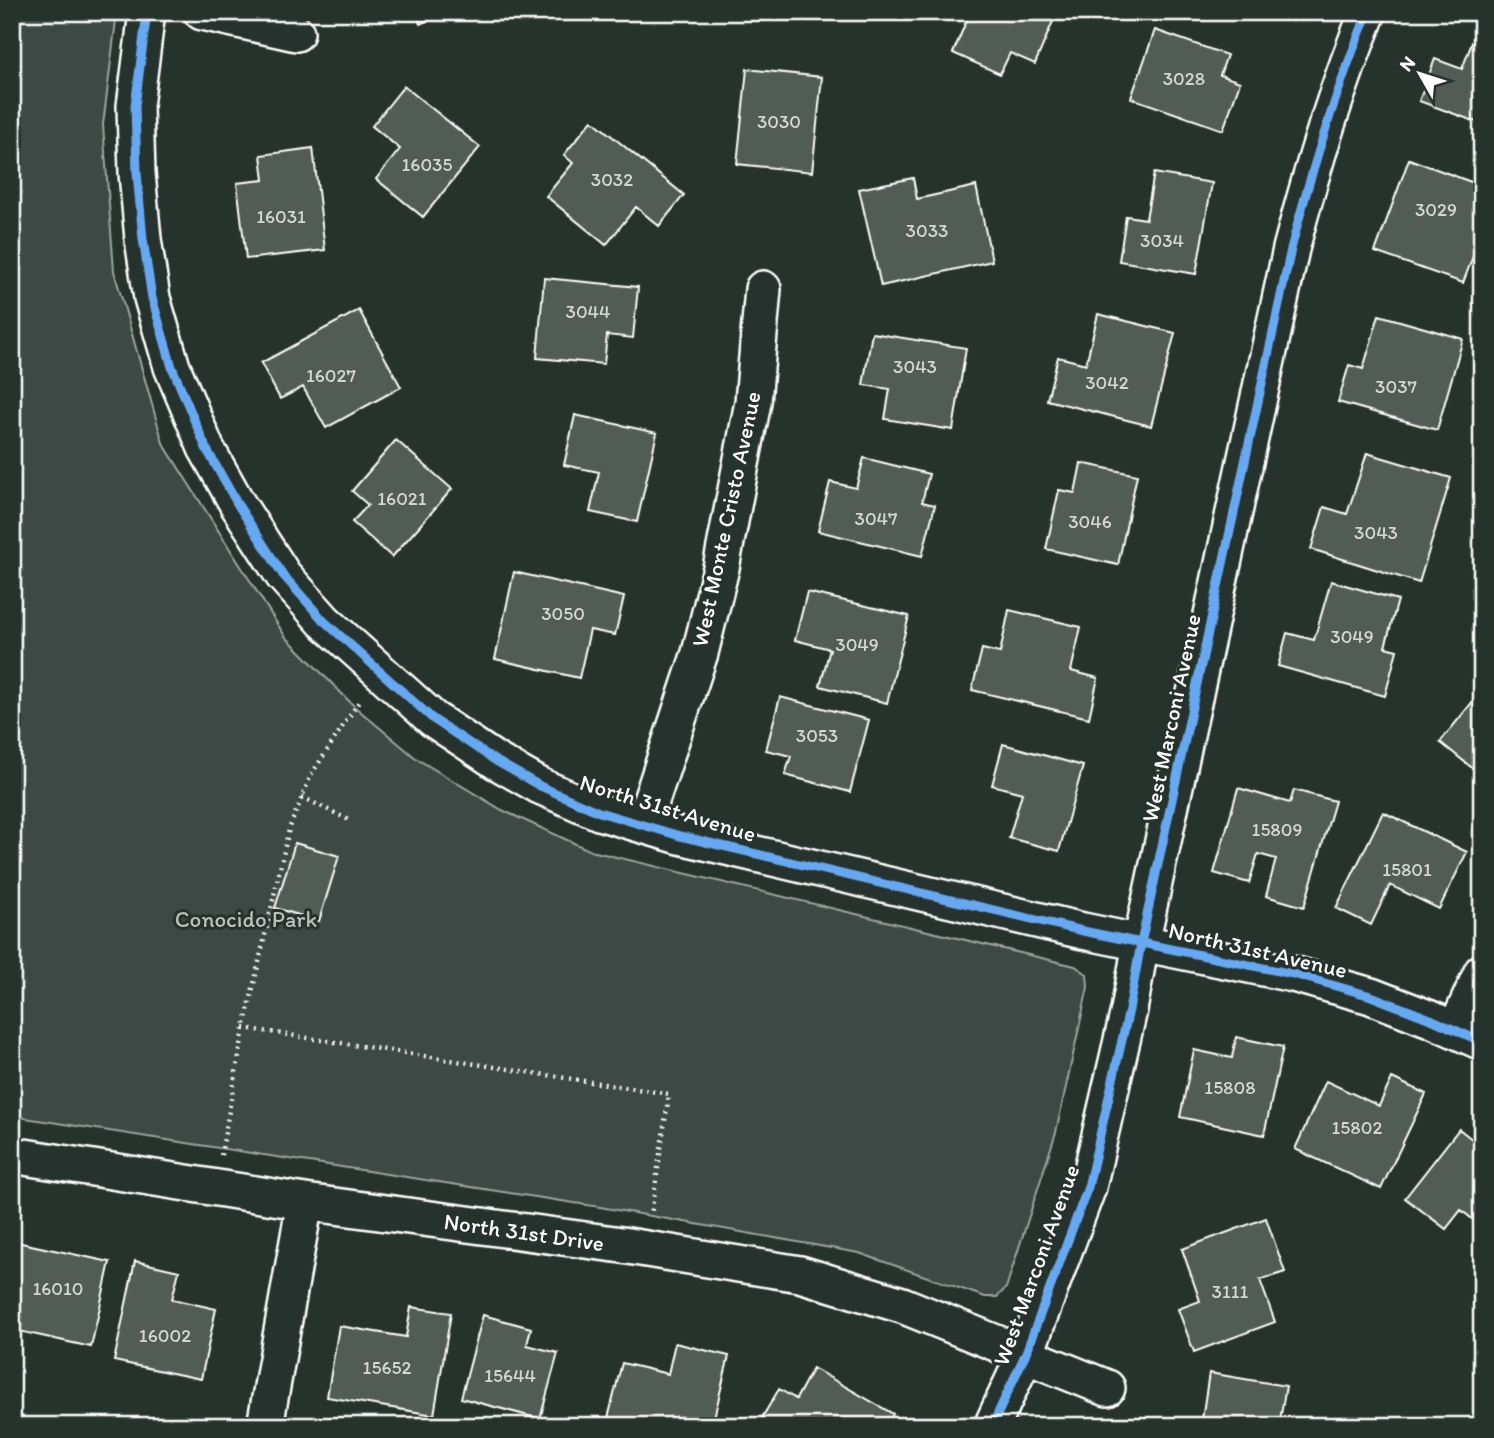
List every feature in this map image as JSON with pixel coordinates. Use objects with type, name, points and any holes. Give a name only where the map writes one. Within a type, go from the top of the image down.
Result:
[{"type":"street","name":"North 31st Avenue","points":[[147,12],[135,106],[137,173],[152,298],[172,367],[206,448],[238,505],[283,575],[324,621],[433,719],[496,761],[540,786],[599,812],[680,836],[1141,943],[1293,974],[1371,996],[1469,1036]]},
{"type":"street","points":[[202,12],[296,33]]},
{"type":"street","name":"West Marconi Avenue","points":[[992,1426],[1025,1355],[1088,1187],[1129,1010],[1141,943],[1291,250],[1318,149],[1367,13]]},
{"type":"street","name":"West Monte Cristo Avenue","points":[[643,825],[700,653],[721,568],[753,402],[763,289]]},
{"type":"street","points":[[1469,1036],[1482,972]]},
{"type":"street","name":"North 31st Drive","points":[[12,1155],[305,1202],[646,1249],[800,1274],[902,1305],[1025,1355]]},
{"type":"street","points":[[265,1426],[305,1202]]},
{"type":"street","name":"West Marconi Avenue","points":[[1025,1355],[1107,1388]]},
{"type":"path","points":[[215,1187],[244,1028],[289,830],[311,775],[355,707],[382,675]]},
{"type":"path","points":[[302,797],[349,820]]},
{"type":"path","points":[[244,1028],[669,1094],[646,1249]]},
{"type":"green space","name":"Conocido Park","points":[[12,12],[117,12],[103,125],[114,271],[163,443],[285,636],[355,707],[417,759],[502,810],[591,851],[1075,966],[1087,974],[1088,987],[1056,1132],[1006,1288],[997,1297],[985,1297],[859,1253],[600,1207],[12,1116]]},
{"type":"building","points":[[416,12],[447,12],[420,24]]},
{"type":"building","points":[[970,12],[1057,12],[1035,64],[1010,53],[1000,74],[953,53]]},
{"type":"building","points":[[1479,24],[1482,25],[1482,124],[1419,101],[1435,59],[1462,69]]},
{"type":"building","points":[[1155,30],[1227,55],[1220,75],[1240,82],[1223,130],[1131,98]]},
{"type":"building","points":[[747,69],[822,77],[812,172],[737,164]]},
{"type":"building","points":[[404,86],[480,147],[423,217],[376,179],[400,149],[372,126]]},
{"type":"building","points":[[592,120],[684,195],[659,226],[636,207],[606,245],[546,196],[573,163],[564,155]]},
{"type":"building","points":[[313,148],[325,250],[246,259],[237,183],[264,180],[261,155]]},
{"type":"building","points":[[1409,159],[1482,186],[1482,232],[1463,283],[1375,252]]},
{"type":"building","points":[[1154,173],[1212,183],[1196,274],[1119,261],[1126,216],[1146,219]]},
{"type":"building","points":[[913,178],[917,199],[976,186],[992,261],[881,286],[859,189]]},
{"type":"building","points":[[544,278],[638,287],[633,338],[607,335],[604,364],[537,358]]},
{"type":"building","points":[[359,310],[401,387],[326,428],[303,387],[280,399],[261,363]]},
{"type":"building","points":[[1098,314],[1175,333],[1151,426],[1047,400],[1058,357],[1086,364]]},
{"type":"building","points":[[1379,315],[1463,339],[1437,430],[1338,402],[1349,365],[1363,369]]},
{"type":"building","points":[[872,333],[966,348],[953,430],[885,419],[890,389],[863,385]]},
{"type":"building","points":[[575,415],[657,433],[637,522],[590,512],[599,472],[564,465]]},
{"type":"building","points":[[396,440],[452,489],[392,557],[352,522],[368,505],[352,491]]},
{"type":"building","points":[[1367,453],[1451,478],[1419,583],[1311,549],[1324,507],[1347,514]]},
{"type":"building","points":[[864,458],[929,474],[922,502],[935,505],[922,556],[818,531],[830,482],[856,488]]},
{"type":"building","points":[[1081,463],[1137,475],[1118,565],[1046,549],[1059,490],[1075,493]]},
{"type":"building","points":[[514,572],[624,597],[615,635],[590,630],[579,678],[495,659]]},
{"type":"building","points":[[1331,581],[1398,600],[1385,647],[1397,650],[1385,696],[1278,666],[1287,633],[1314,640]]},
{"type":"building","points":[[807,592],[909,616],[887,703],[820,686],[830,649],[795,640]]},
{"type":"building","points":[[1009,610],[1081,627],[1071,671],[1098,678],[1089,718],[972,690],[982,649],[1000,653]]},
{"type":"building","points":[[1482,690],[1482,776],[1440,742]]},
{"type":"building","points":[[780,697],[869,720],[850,792],[785,775],[791,756],[766,750]]},
{"type":"building","points":[[1003,744],[1083,766],[1059,851],[1009,838],[1022,793],[992,785]]},
{"type":"building","points":[[1238,788],[1290,803],[1294,790],[1335,801],[1304,907],[1266,896],[1276,859],[1258,854],[1249,883],[1214,873]]},
{"type":"building","points":[[1383,812],[1467,852],[1439,909],[1390,885],[1371,925],[1336,908]]},
{"type":"building","points":[[295,843],[339,856],[319,921],[275,908]]},
{"type":"building","points":[[1236,1037],[1283,1047],[1264,1135],[1180,1117],[1194,1050],[1232,1058]]},
{"type":"building","points":[[1392,1078],[1426,1094],[1381,1189],[1295,1149],[1326,1081],[1379,1106]]},
{"type":"building","points":[[1459,1129],[1482,1147],[1482,1227],[1461,1210],[1446,1229],[1405,1198]]},
{"type":"building","points":[[1266,1218],[1285,1272],[1260,1280],[1275,1322],[1194,1352],[1178,1309],[1200,1301],[1182,1249]]},
{"type":"building","points":[[12,1241],[110,1262],[91,1347],[19,1331],[22,1316],[12,1314]]},
{"type":"building","points":[[135,1261],[179,1271],[172,1299],[216,1309],[201,1379],[114,1361]]},
{"type":"building","points":[[411,1307],[451,1313],[434,1415],[327,1397],[339,1326],[406,1337]]},
{"type":"building","points":[[483,1315],[531,1328],[527,1345],[558,1353],[540,1419],[461,1398]]},
{"type":"building","points":[[675,1343],[729,1356],[712,1426],[606,1426],[622,1363],[668,1374]]},
{"type":"building","points":[[813,1368],[893,1414],[887,1426],[757,1426],[779,1389],[796,1399]]},
{"type":"building","points":[[1209,1373],[1286,1386],[1279,1426],[1201,1426]]},
{"type":"cycle path","points":[[147,12],[135,106],[137,173],[152,298],[172,367],[206,448],[238,505],[283,575],[324,621],[433,719],[496,761],[540,786],[599,812],[680,836],[1083,931],[1293,974],[1371,996],[1482,1042]]},
{"type":"cycle path","points":[[992,1426],[1025,1355],[1088,1187],[1129,1010],[1141,943],[1291,249],[1325,129],[1368,12]]}]
